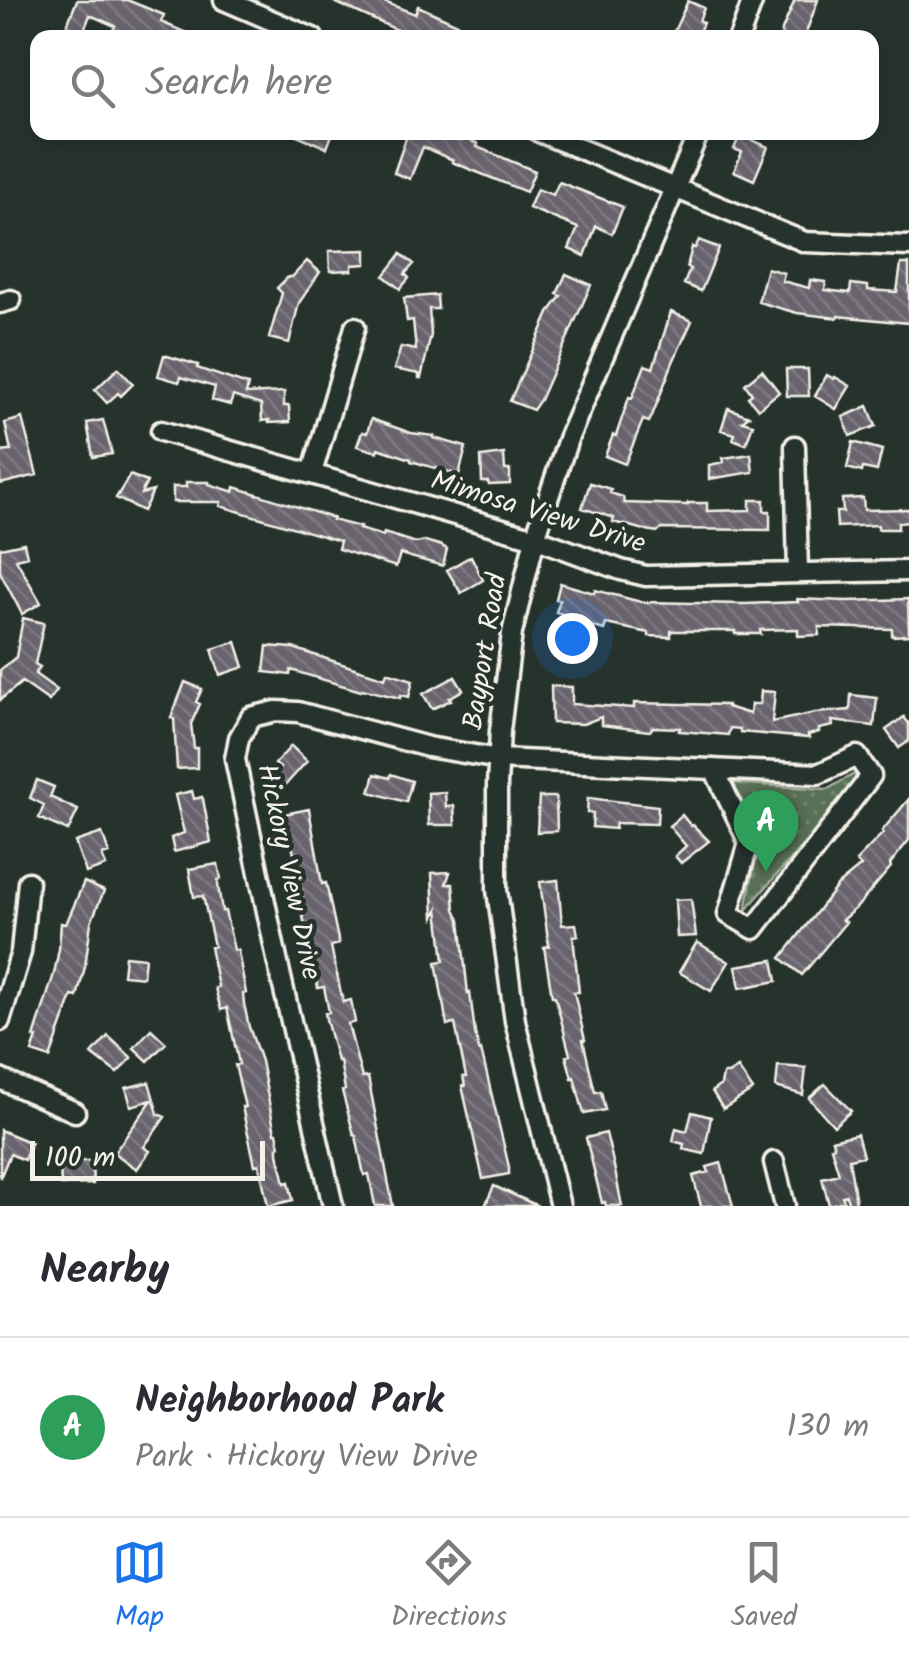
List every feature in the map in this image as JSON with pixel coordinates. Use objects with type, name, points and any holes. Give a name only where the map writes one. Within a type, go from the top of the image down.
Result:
[{"type":"street","points":[[224,0],[295,30]]},
{"type":"street","points":[[742,30],[754,0]]},
{"type":"street","points":[[558,140],[805,242],[909,246]]},
{"type":"street","name":"Bayport Road","points":[[560,1206],[520,1047],[497,890],[498,759],[512,633],[535,538],[568,439],[696,140]]},
{"type":"street","points":[[312,473],[355,327]]},
{"type":"street","name":"Mimosa View Drive","points":[[161,431],[535,538],[646,576],[909,571]]},
{"type":"street","points":[[796,446],[798,573]]},
{"type":"street","name":"Hickory View Drive","points":[[332,1206],[236,759],[239,738],[251,718],[276,711],[298,712],[428,747],[498,759],[714,769],[818,774],[857,756],[871,776],[754,929],[728,914],[749,843],[714,769]]},
{"type":"street","points":[[0,1021],[22,952],[28,882]]},
{"type":"street","points":[[0,1079],[75,1112]]},
{"type":"street","points":[[774,1162],[786,1206]]},
{"type":"green space","points":[[854,774],[860,780],[746,910],[760,834],[731,783],[828,789]]},
{"type":"building","points":[[77,0],[127,0],[164,15],[161,22],[180,30],[113,30],[115,26],[90,15],[84,30],[65,30]]},
{"type":"building","points":[[330,0],[379,0],[415,14],[418,6],[470,30],[397,30]]},
{"type":"building","points":[[795,0],[818,0],[807,30],[782,30]]},
{"type":"building","points":[[688,1],[704,8],[700,30],[675,30]]},
{"type":"building","points":[[308,140],[330,140],[327,148]]},
{"type":"building","points":[[405,140],[469,140],[477,147],[535,171],[526,192],[423,147],[410,179],[394,173]]},
{"type":"building","points":[[738,140],[752,140],[768,147],[754,180],[734,171],[742,152],[734,149]]},
{"type":"building","points":[[559,182],[623,207],[612,234],[596,226],[585,256],[569,249],[578,228],[529,208],[537,189],[553,195]]},
{"type":"building","points":[[699,240],[719,248],[701,291],[684,284],[692,247]]},
{"type":"building","points":[[366,250],[366,264],[352,265],[352,270],[330,271],[329,251]]},
{"type":"building","points":[[401,254],[414,264],[400,289],[384,276]]},
{"type":"building","points":[[307,261],[320,272],[299,303],[289,343],[269,338],[282,293],[277,288]]},
{"type":"building","points":[[901,264],[909,264],[909,323],[797,313],[758,302],[767,268],[784,273],[782,281],[809,288],[810,280],[826,282],[825,290],[850,293],[851,284],[897,292]]},
{"type":"building","points":[[566,274],[591,285],[533,410],[510,401],[550,311],[561,296],[557,294]]},
{"type":"building","points":[[437,295],[438,309],[429,309],[431,335],[421,378],[419,374],[394,369],[401,347],[416,350],[413,320],[407,321],[404,298]]},
{"type":"building","points":[[671,312],[692,321],[652,416],[649,422],[643,420],[625,464],[605,456],[645,365],[653,368]]},
{"type":"building","points":[[164,355],[248,385],[246,394],[284,392],[290,422],[262,421],[261,405],[233,396],[230,405],[212,400],[215,387],[181,377],[179,382],[158,376]]},
{"type":"building","points":[[118,368],[133,384],[107,403],[95,390]]},
{"type":"building","points":[[786,369],[808,369],[809,396],[787,396]]},
{"type":"building","points":[[762,370],[779,392],[758,409],[748,397],[752,394],[745,384]]},
{"type":"building","points":[[827,375],[850,386],[836,409],[815,396]]},
{"type":"building","points":[[868,406],[876,426],[850,436],[843,417]]},
{"type":"building","points":[[728,408],[749,416],[742,421],[753,424],[746,444],[733,439],[735,434],[721,430]]},
{"type":"building","points":[[22,418],[37,475],[0,484],[0,452],[11,451],[5,423]]},
{"type":"building","points":[[371,419],[466,447],[459,475],[378,448],[377,452],[357,446]]},
{"type":"building","points":[[103,420],[112,454],[93,457],[87,423]]},
{"type":"building","points":[[853,442],[882,450],[877,471],[847,468]]},
{"type":"building","points":[[504,454],[510,484],[482,482],[481,457]]},
{"type":"building","points":[[751,454],[753,472],[709,479],[709,465],[724,462],[723,458]]},
{"type":"building","points":[[130,475],[147,482],[141,494],[153,491],[143,511],[116,498]]},
{"type":"building","points":[[186,482],[209,482],[234,492],[235,487],[383,536],[384,533],[442,546],[447,549],[443,566],[400,554],[396,567],[338,549],[340,541],[220,506],[221,502],[173,502],[173,487],[186,487]]},
{"type":"building","points":[[590,483],[611,489],[610,493],[623,497],[624,503],[707,503],[707,511],[750,510],[750,500],[764,500],[764,511],[770,511],[770,530],[657,532],[613,522],[614,518],[582,508]]},
{"type":"building","points":[[863,498],[864,510],[909,509],[909,522],[898,523],[898,529],[878,529],[878,525],[837,527],[836,512],[843,512],[842,499]]},
{"type":"building","points":[[24,543],[27,556],[16,559],[41,603],[22,614],[0,572],[0,548]]},
{"type":"building","points":[[471,556],[483,580],[461,593],[447,570]]},
{"type":"building","points":[[560,583],[641,602],[745,604],[798,602],[797,599],[908,599],[909,635],[892,636],[892,629],[819,627],[819,635],[798,636],[798,629],[760,630],[761,634],[671,631],[671,637],[649,636],[606,624],[604,630],[556,612]]},
{"type":"building","points":[[23,618],[44,623],[35,664],[40,667],[35,674],[57,690],[49,701],[22,682],[0,700],[0,670],[16,657]]},
{"type":"building","points":[[236,642],[244,667],[220,675],[212,649]]},
{"type":"building","points":[[267,646],[293,648],[385,678],[387,672],[413,680],[409,697],[361,691],[291,670],[290,675],[264,672]]},
{"type":"building","points":[[455,677],[463,690],[432,709],[423,694]]},
{"type":"building","points":[[185,682],[202,689],[191,724],[197,768],[177,769],[171,718]]},
{"type":"building","points":[[551,686],[572,687],[572,704],[634,708],[634,703],[727,705],[750,714],[751,704],[760,704],[761,691],[775,692],[772,722],[850,710],[851,695],[877,698],[874,726],[832,721],[833,726],[819,729],[809,738],[730,728],[728,735],[679,731],[680,728],[652,727],[649,731],[601,725],[601,717],[583,724],[552,723]]},
{"type":"building","points":[[904,717],[909,724],[909,741],[899,748],[886,730]]},
{"type":"building","points":[[291,746],[307,761],[281,790],[270,779],[280,768],[275,764]]},
{"type":"building","points":[[375,774],[412,781],[406,802],[370,792]]},
{"type":"building","points":[[37,780],[54,787],[50,797],[78,810],[68,831],[39,818],[44,805],[30,798]]},
{"type":"building","points":[[192,791],[194,799],[203,799],[211,842],[174,852],[171,838],[184,833],[175,795]]},
{"type":"building","points":[[445,792],[446,807],[454,806],[455,825],[429,825],[428,793]]},
{"type":"building","points":[[539,797],[556,797],[557,831],[537,832]]},
{"type":"building","points":[[588,798],[658,806],[657,824],[616,823],[615,829],[592,827],[593,813],[587,813]]},
{"type":"building","points":[[909,799],[909,840],[802,975],[781,958],[838,885],[861,866],[856,861]]},
{"type":"building","points":[[309,809],[322,884],[326,883],[339,944],[331,946],[335,966],[343,1002],[351,1000],[355,1022],[348,1024],[362,1078],[368,1077],[393,1206],[375,1206],[369,1174],[364,1175],[342,1091],[345,1090],[340,1061],[326,1019],[325,1013],[329,1012],[324,987],[318,988],[290,836],[286,837],[284,828],[284,814]]},
{"type":"building","points":[[682,815],[709,841],[681,863],[675,856],[686,846],[669,826]]},
{"type":"building","points":[[102,833],[109,853],[102,855],[106,866],[86,873],[75,842]]},
{"type":"building","points":[[218,864],[222,911],[238,952],[249,1027],[261,1061],[285,1183],[289,1182],[293,1200],[268,1206],[242,1107],[235,1065],[239,1064],[227,1008],[221,1010],[215,988],[218,987],[210,947],[214,946],[203,896],[194,897],[189,869]]},
{"type":"building","points":[[450,872],[446,884],[453,884],[475,1033],[509,1167],[509,1174],[483,1179],[462,1086],[466,1077],[455,1024],[447,1025],[436,962],[444,961],[438,909],[434,917],[432,873]]},
{"type":"building","points":[[558,880],[562,925],[576,924],[578,936],[573,936],[579,992],[574,992],[595,1092],[601,1091],[605,1110],[584,1114],[566,1056],[570,1055],[552,996],[544,947],[549,946],[540,882]]},
{"type":"building","points":[[84,882],[104,891],[91,922],[77,997],[72,996],[50,1058],[32,1052],[37,1038],[34,1037],[54,974],[61,923],[66,924]]},
{"type":"building","points":[[691,899],[696,936],[677,937],[675,900]]},
{"type":"building","points":[[697,942],[729,962],[711,991],[679,972]]},
{"type":"building","points":[[125,956],[145,958],[143,977],[123,975]]},
{"type":"building","points":[[773,960],[777,981],[740,988],[736,966]]},
{"type":"building","points":[[151,1029],[166,1043],[148,1061],[134,1048]]},
{"type":"building","points":[[108,1036],[132,1058],[117,1073],[92,1054]]},
{"type":"building","points":[[778,1066],[806,1068],[803,1095],[776,1087]]},
{"type":"building","points":[[738,1068],[753,1090],[723,1109],[712,1091],[721,1085],[723,1074]]},
{"type":"building","points":[[149,1082],[158,1114],[165,1117],[144,1147],[150,1151],[137,1169],[114,1153],[152,1100],[131,1106],[126,1088]]},
{"type":"building","points":[[825,1084],[851,1111],[834,1126],[809,1098]]},
{"type":"building","points":[[692,1112],[711,1117],[704,1154],[683,1149],[684,1144],[673,1141],[676,1128],[687,1131]]},
{"type":"building","points":[[0,1130],[31,1143],[24,1160],[10,1154],[0,1178]]},
{"type":"building","points":[[606,1133],[622,1206],[602,1203],[586,1138]]},
{"type":"building","points":[[857,1134],[863,1156],[849,1159],[856,1203],[849,1204],[846,1195],[842,1196],[844,1201],[829,1205],[822,1178],[839,1174],[832,1140]]},
{"type":"building","points":[[92,1161],[93,1184],[61,1185],[60,1164]]},
{"type":"building","points":[[721,1163],[733,1206],[701,1206],[693,1176],[709,1172],[707,1167]]},
{"type":"building","points":[[494,1186],[538,1206],[485,1206]]},
{"type":"place","name":"Neighborhood Park","points":[[766,872]]}]
